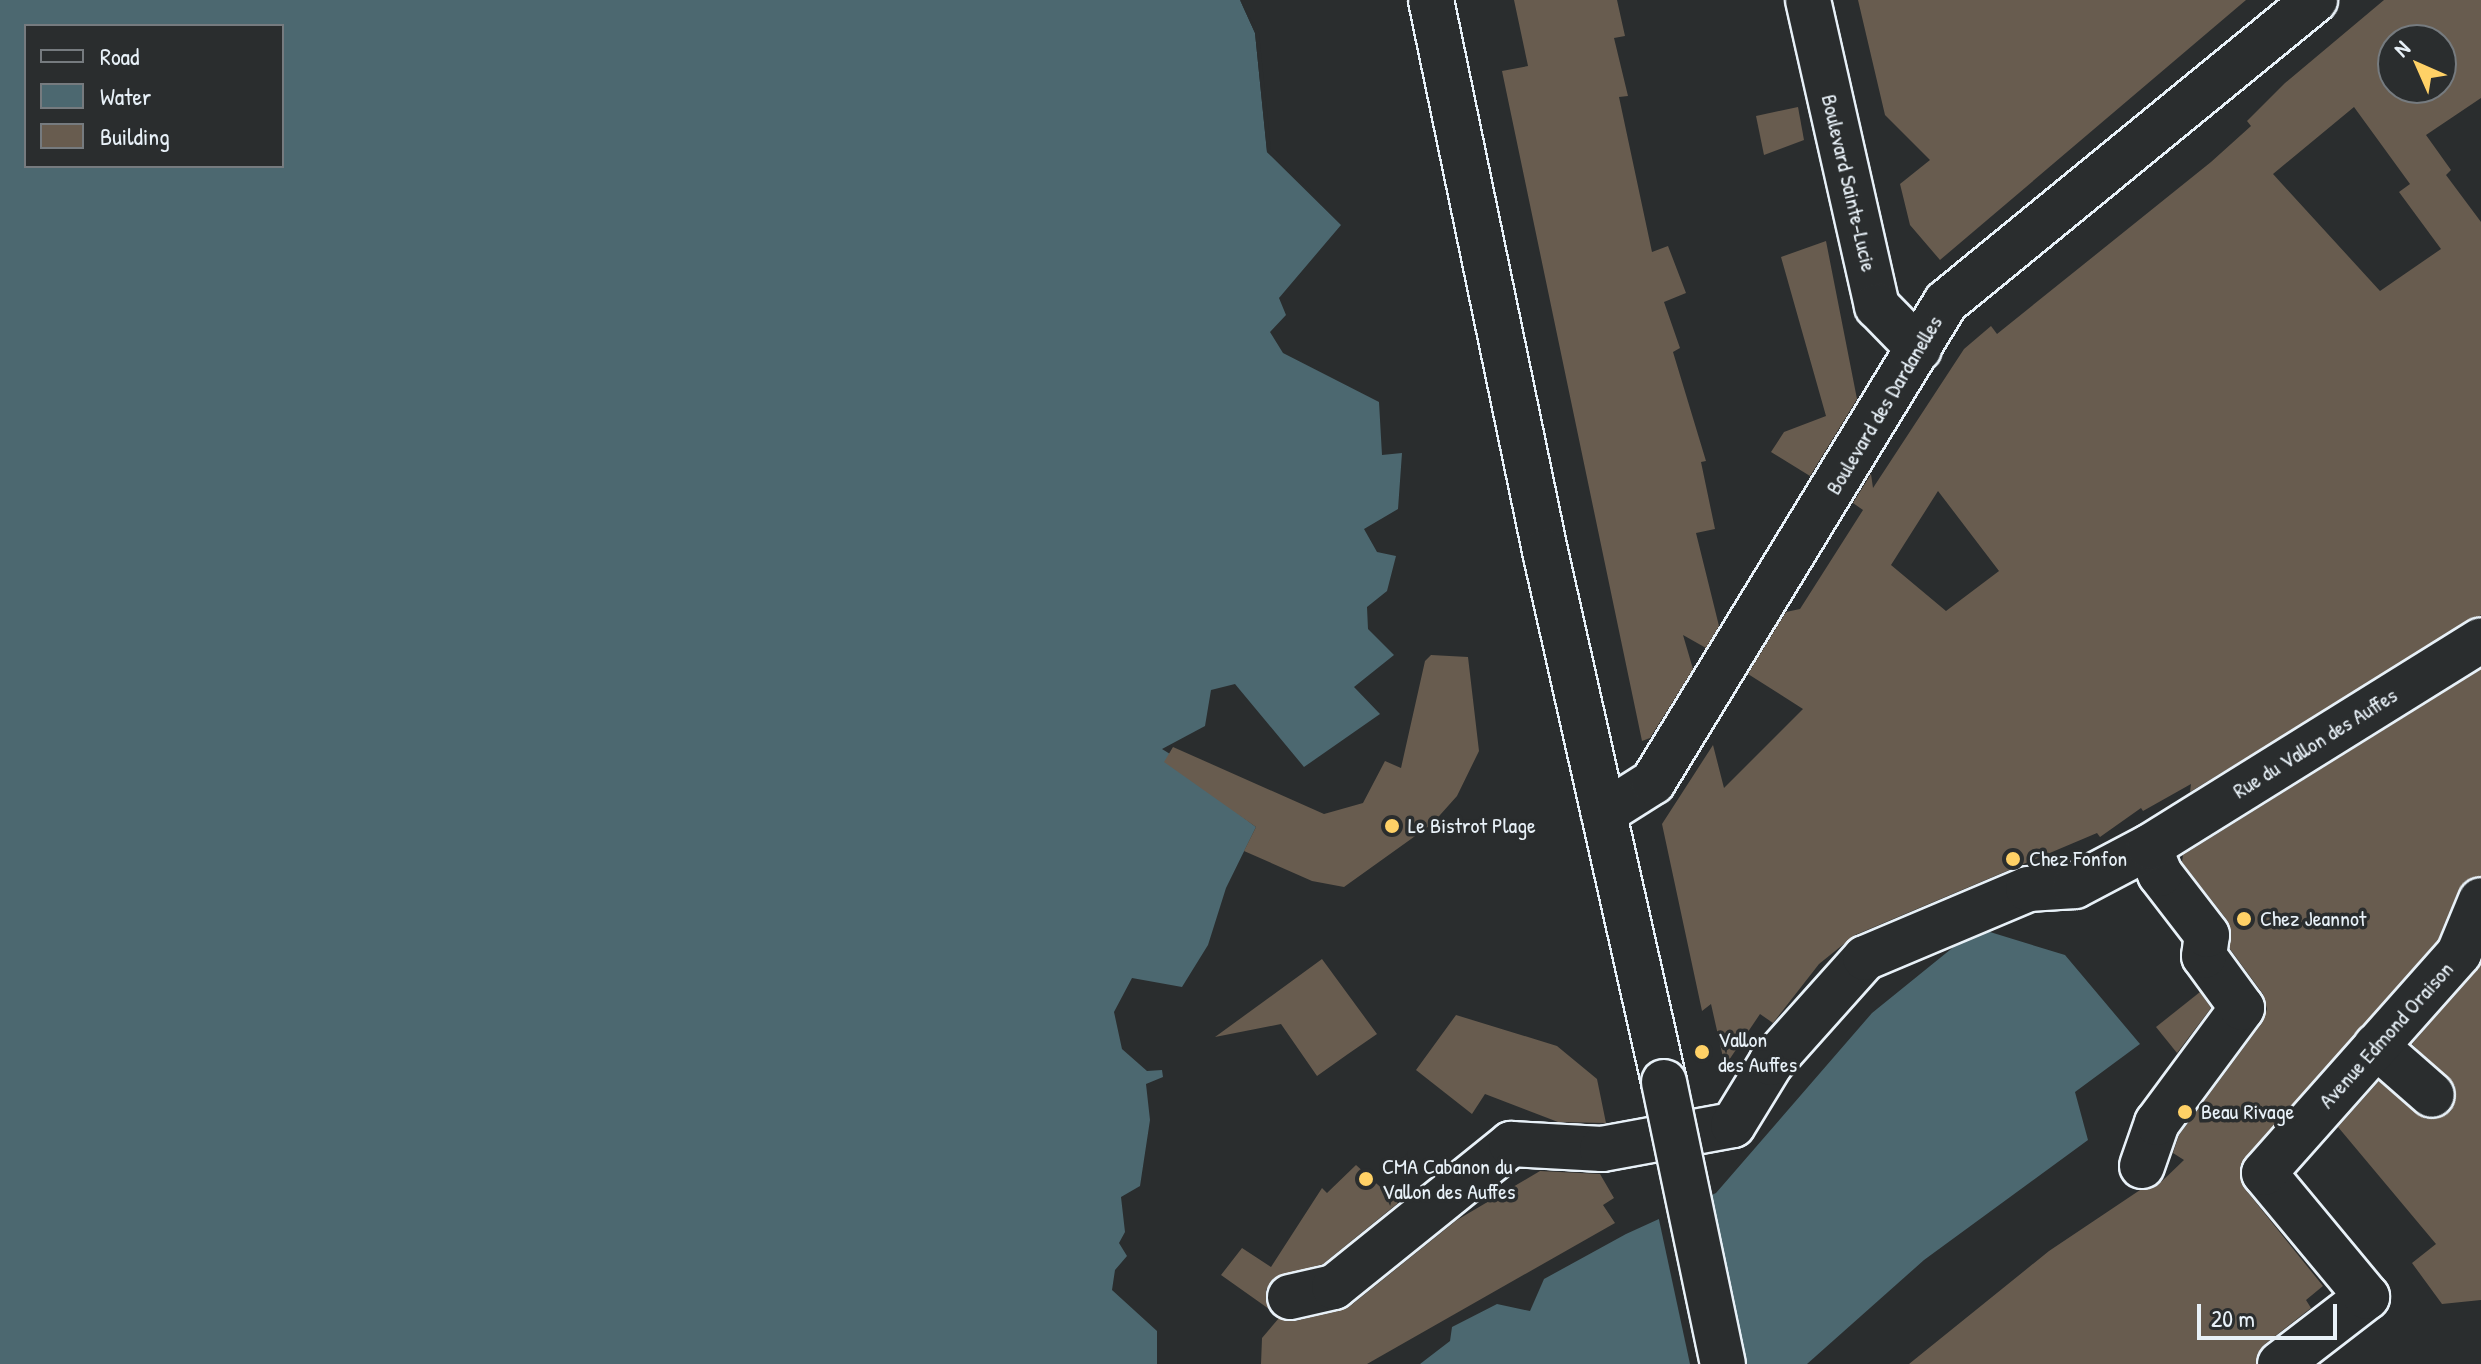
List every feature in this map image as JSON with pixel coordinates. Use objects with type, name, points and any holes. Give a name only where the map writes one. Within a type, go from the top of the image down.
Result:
[{"type":"street","points":[[1431,0],[1723,1364]]},
{"type":"street","name":"Boulevard Sainte-Lucie","points":[[1808,0],[1877,306],[1919,349]]},
{"type":"street","name":"Boulevard des Dardanelles","points":[[1604,813],[1653,782],[1946,302],[2315,0]]},
{"type":"street","name":"Rue du Vallon des Auffes","points":[[1290,1297],[1334,1287],[1511,1144],[1602,1149],[1733,1125],[1771,1063],[1865,958],[2028,889],[2075,886],[2149,847],[2481,640]]},
{"type":"street","points":[[2142,1166],[2157,1123],[2242,1008],[2204,956],[2207,935],[2160,874],[2149,847]]},
{"type":"street","name":"Avenue Edmond Oraison","points":[[2280,1364],[2367,1297],[2264,1173],[2459,953],[2481,900]]},
{"type":"street","points":[[2376,1046],[2432,1095]]},
{"type":"water","points":[[0,0],[1240,0],[1255,33],[1267,152],[1341,225],[1279,298],[1286,315],[1270,332],[1283,353],[1379,402],[1382,455],[1402,453],[1398,509],[1364,529],[1377,552],[1396,556],[1387,591],[1367,607],[1368,629],[1394,655],[1354,687],[1380,714],[1304,767],[1235,684],[1211,690],[1205,726],[1162,749],[1191,767],[1195,781],[1256,827],[1226,888],[1208,945],[1182,987],[1132,978],[1114,1012],[1122,1049],[1147,1071],[1162,1070],[1163,1077],[1146,1084],[1150,1120],[1140,1186],[1121,1197],[1125,1232],[1119,1243],[1127,1256],[1115,1270],[1112,1290],[1157,1331],[1157,1364],[0,1364]]},
{"type":"water","points":[[1977,928],[2065,955],[2140,1044],[2075,1092],[2088,1140],[1924,1260],[1807,1364],[1420,1364],[1450,1341],[1452,1327],[1497,1304],[1530,1311],[1544,1279],[1626,1234],[1716,1193],[1872,1013]]},
{"type":"pier","points":[[1240,0],[1259,33],[1271,150],[1314,193],[1267,152],[1255,33]]},
{"type":"pier","points":[[1710,1192],[1744,1364],[1690,1364],[1658,1215]]},
{"type":"building","points":[[1514,0],[1617,0],[1625,36],[1614,38],[1628,96],[1619,97],[1652,252],[1668,246],[1686,293],[1664,302],[1680,348],[1673,352],[1706,461],[1701,462],[1715,529],[1696,533],[1719,626],[1706,648],[1683,635],[1693,669],[1650,738],[1642,741],[1502,71],[1528,66]]},
{"type":"building","points":[[1858,0],[2246,0],[1940,260],[1910,225],[1900,184],[1930,160],[1885,115]]},
{"type":"building","points":[[2384,0],[2481,0],[2481,98],[2426,135],[2451,170],[2446,175],[2481,222],[2481,615],[2190,792],[2191,784],[2143,811],[2141,808],[2100,837],[2097,833],[1855,935],[1819,964],[1773,1023],[1760,1014],[1725,1066],[1711,1004],[1702,1011],[1662,824],[1713,745],[1724,788],[1803,709],[1748,674],[1786,612],[1800,609],[1863,510],[1853,503],[1871,474],[1873,488],[1964,349],[1991,326],[1997,334],[2211,162],[2251,126],[2247,121],[2285,83]],"holes":[[[2354,107],[2410,184],[2399,192],[2441,249],[2380,291],[2273,174]],[[1938,491],[1999,571],[1946,611],[1891,565]]]},
{"type":"building","points":[[1798,107],[1804,140],[1764,155],[1756,116]]},
{"type":"building","points":[[1826,241],[1857,399],[1810,476],[1771,452],[1784,432],[1826,416],[1781,257]]},
{"type":"building","points":[[1431,655],[1468,657],[1479,751],[1457,796],[1432,824],[1344,887],[1312,881],[1244,851],[1256,827],[1164,762],[1173,747],[1324,814],[1363,803],[1385,761],[1401,768],[1425,661]]},
{"type":"building","points":[[2481,669],[2481,876],[2465,881],[2438,940],[2240,1166],[2245,1189],[2323,1286],[2306,1300],[2311,1308],[2265,1344],[2256,1364],[1909,1364],[2049,1251],[2140,1190],[2159,1184],[2184,1160],[2173,1153],[2179,1135],[2262,1023],[2267,1009],[2263,994],[2230,949],[2227,920],[2182,862],[2183,855]]},
{"type":"building","points":[[1322,959],[1377,1034],[1317,1076],[1281,1024],[1215,1037]]},
{"type":"building","points":[[2481,964],[2481,1300],[2442,1304],[2412,1263],[2436,1244],[2338,1127],[2379,1081],[2426,1119],[2451,1111],[2455,1086],[2412,1044]]},
{"type":"building","points":[[2200,992],[2211,1008],[2177,1053],[2156,1027]]},
{"type":"building","points":[[1456,1015],[1557,1046],[1597,1079],[1606,1123],[1558,1122],[1485,1094],[1472,1114],[1416,1070]]},
{"type":"building","points":[[1356,1165],[1398,1203],[1323,1264],[1274,1278],[1266,1290],[1269,1309],[1221,1275],[1242,1248],[1271,1267],[1322,1188],[1327,1193]]},
{"type":"building","points":[[1540,1171],[1600,1174],[1614,1198],[1603,1205],[1615,1223],[1367,1364],[1261,1364],[1262,1338],[1279,1318],[1296,1321],[1349,1307],[1457,1220]]},
{"type":"place","name":"Le Bistrot Plage","points":[[1392,826]]},
{"type":"place","name":"Chez Fonfon","points":[[2013,859]]},
{"type":"place","name":"Chez Jeannot","points":[[2244,919]]},
{"type":"place","name":"Vallon des Auffes","points":[[1702,1052]]},
{"type":"place","name":"Beau Rivage","points":[[2185,1112]]},
{"type":"place","name":"CMA Cabanon du Vallon des Auffes","points":[[1366,1179]]}]
